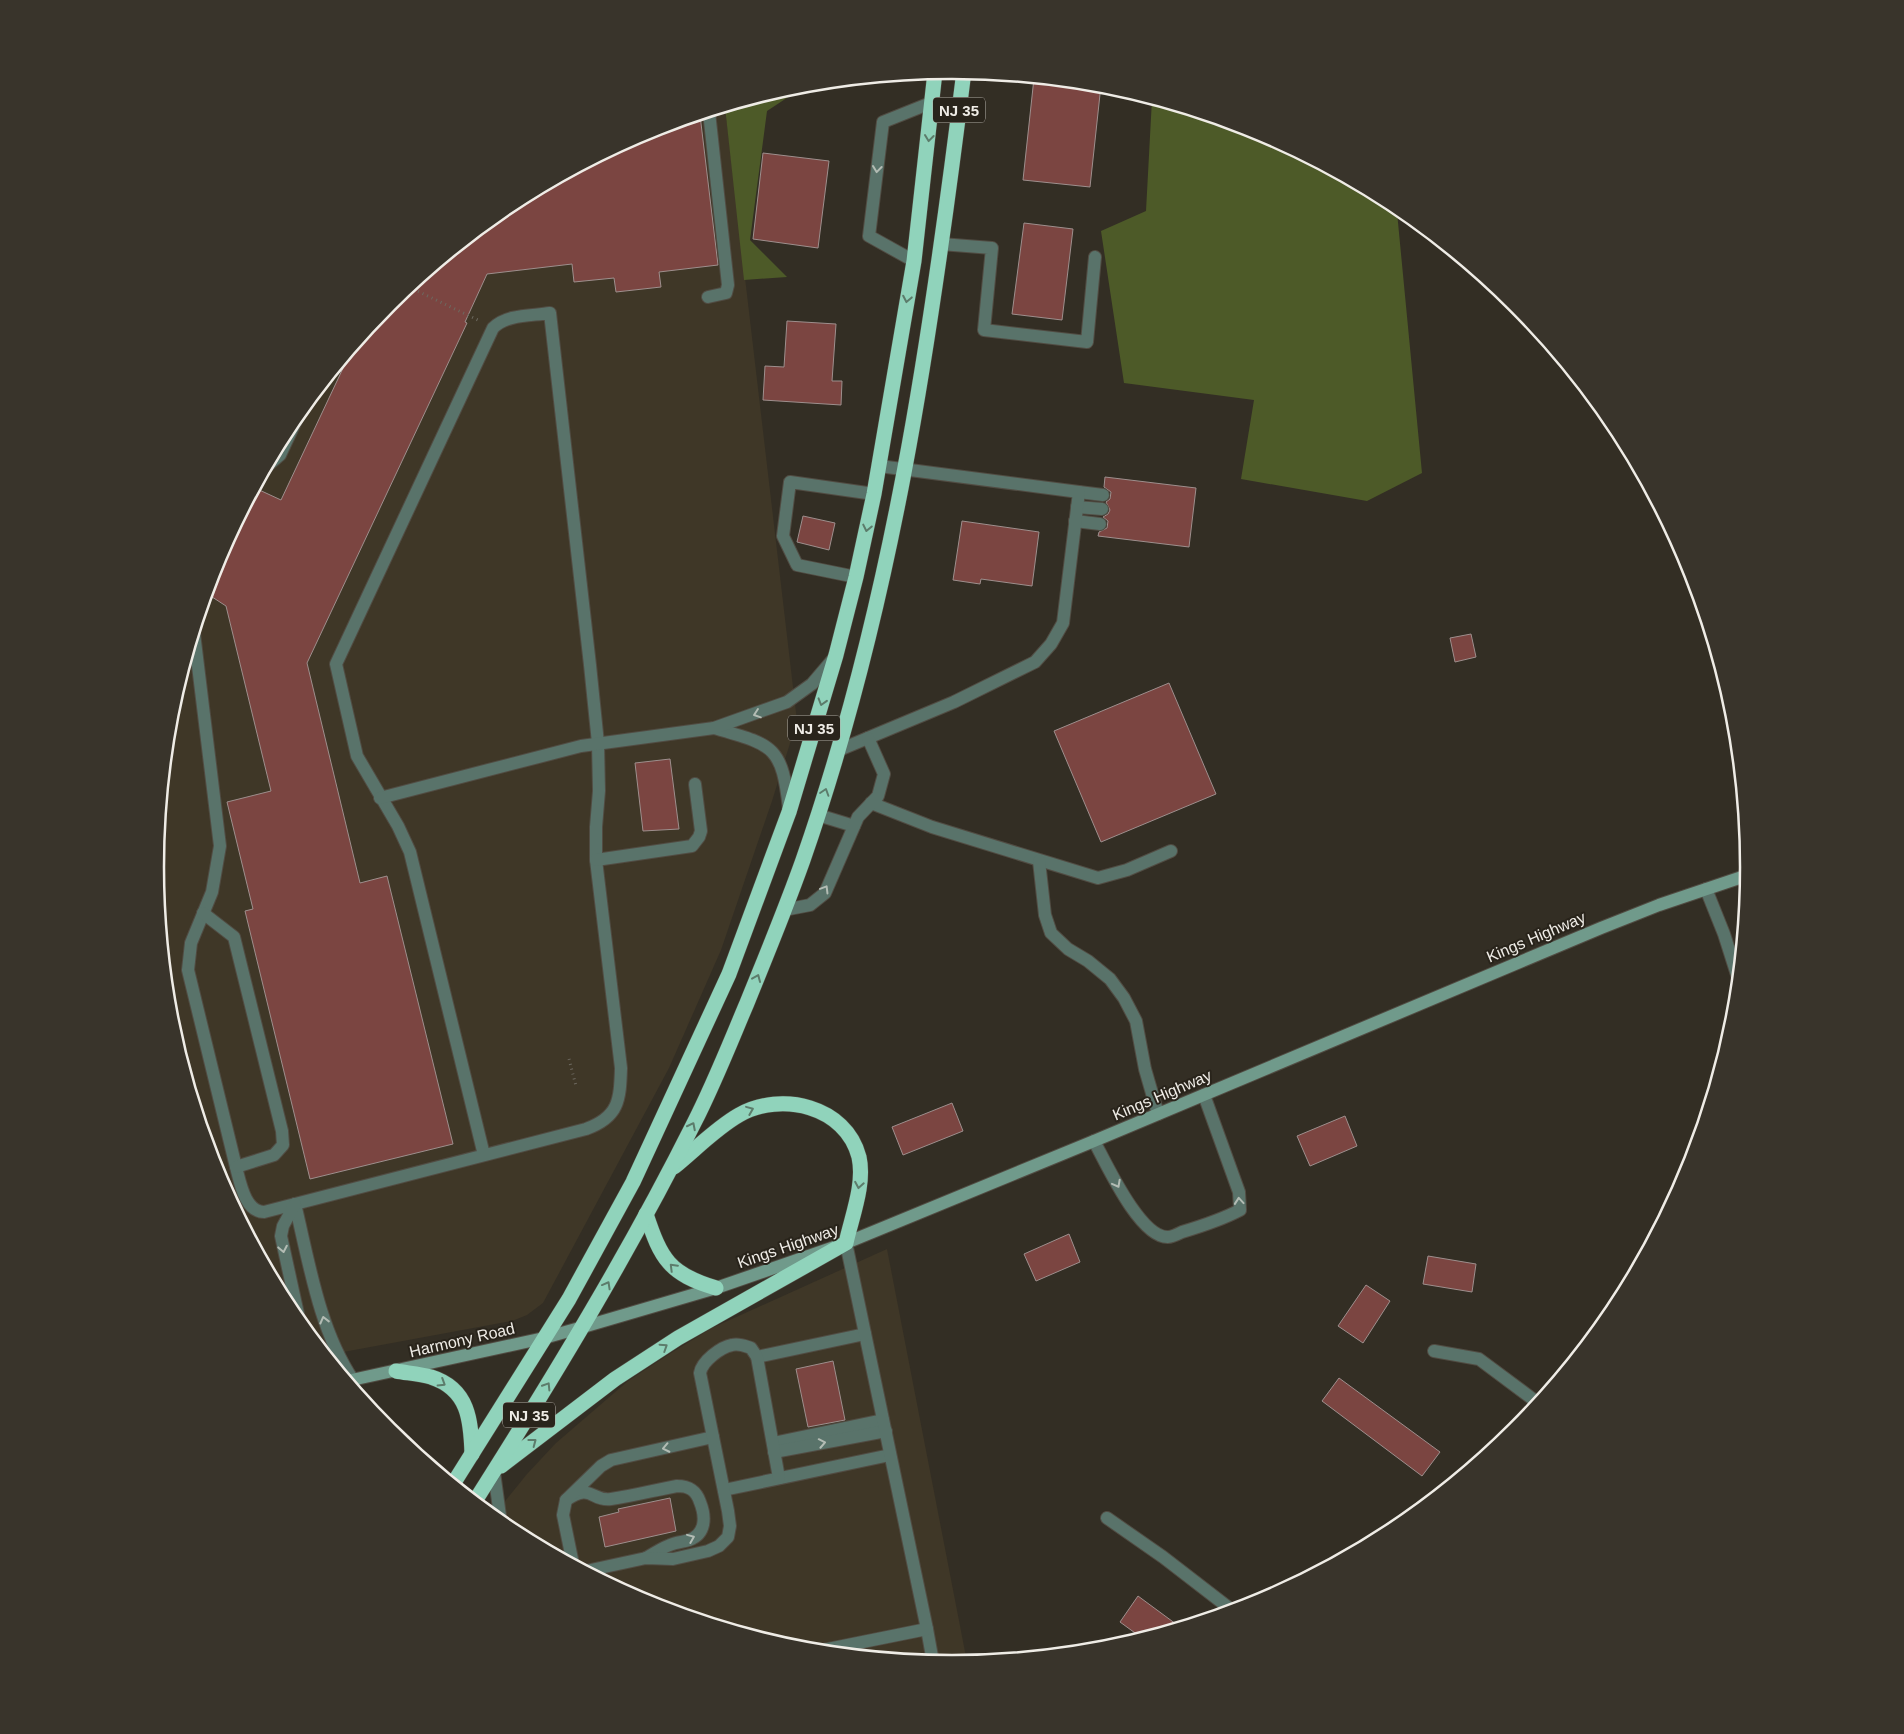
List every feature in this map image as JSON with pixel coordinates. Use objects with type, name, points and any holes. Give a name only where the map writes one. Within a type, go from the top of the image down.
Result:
[{"type":"highway","name":"NJ 35","points":[[456,1479],[569,1298],[641,1164],[729,974],[789,812],[836,655],[856,577],[874,494],[914,261],[935,79]]},
{"type":"highway","name":"NJ 35","points":[[478,1497],[583,1328],[696,1119],[784,910],[818,815],[854,697],[892,542],[906,470],[941,244],[963,79]]},
{"type":"highway","points":[[494,1472],[615,1379],[678,1338],[846,1243],[861,1180],[859,1157],[853,1143],[841,1126],[828,1115],[808,1106],[790,1103],[762,1105],[740,1114],[669,1171]]},
{"type":"highway","points":[[646,1214],[661,1253],[670,1266],[689,1279],[716,1288]]},
{"type":"highway","points":[[396,1371],[430,1377],[443,1382],[454,1392],[463,1402],[469,1413],[472,1454]]},
{"type":"street","points":[[914,261],[869,236],[883,122],[933,102]]},
{"type":"street","points":[[708,297],[726,293],[728,285],[710,118]]},
{"type":"street","points":[[941,244],[992,248],[984,330],[1086,342],[1095,257]]},
{"type":"street","points":[[196,647],[220,846],[212,892],[191,943],[188,970],[236,1167],[246,1197],[256,1210],[264,1212],[586,1129],[598,1125],[614,1110],[620,1099],[621,1068],[596,860],[599,791],[598,743],[550,313],[507,319],[499,322],[493,328],[336,664],[357,756],[398,826],[410,852],[484,1155]]},
{"type":"street","points":[[879,466],[1103,495]]},
{"type":"street","points":[[856,577],[797,564],[783,536],[790,482],[874,494]]},
{"type":"street","points":[[839,750],[954,702],[1035,662],[1051,644],[1063,623],[1079,492]]},
{"type":"street","points":[[1077,507],[1102,510]]},
{"type":"street","points":[[1075,521],[1100,524]]},
{"type":"street","points":[[380,798],[598,743],[714,728],[787,702],[812,684],[836,655]]},
{"type":"street","points":[[714,728],[755,740],[766,745],[774,753],[781,766],[789,812]]},
{"type":"street","points":[[784,910],[810,905],[825,893],[858,817],[878,796],[884,774],[868,738]]},
{"type":"street","points":[[596,860],[692,846],[701,831],[695,784]]},
{"type":"street","points":[[871,803],[932,827],[1098,878],[1127,870],[1171,850]]},
{"type":"street","points":[[818,815],[854,826]]},
{"type":"street","points":[[1039,861],[1045,915],[1051,933],[1068,949],[1088,961],[1110,979],[1124,998],[1136,1021],[1145,1069],[1158,1114]]},
{"type":"street","name":"Kings Highway","points":[[583,1328],[716,1288],[846,1243],[1601,928],[1740,878]]},
{"type":"street","points":[[1706,889],[1734,967]]},
{"type":"street","points":[[204,912],[234,938],[282,1131],[283,1145],[274,1155],[236,1167]]},
{"type":"street","points":[[1094,1141],[1126,1200],[1142,1222],[1156,1233],[1167,1238],[1221,1220],[1240,1210],[1239,1192],[1204,1095]]},
{"type":"street","points":[[295,1204],[282,1226],[281,1236],[296,1303]]},
{"type":"street","points":[[295,1204],[327,1332],[344,1369]]},
{"type":"street","points":[[846,1243],[932,1655]]},
{"type":"street","name":"Harmony Road","points":[[353,1379],[583,1328]]},
{"type":"street","points":[[757,1358],[865,1334]]},
{"type":"street","points":[[594,1569],[646,1558],[673,1558],[708,1551],[720,1546],[728,1537],[730,1526],[724,1490],[700,1372],[701,1367],[725,1347],[733,1344],[752,1348],[757,1358],[779,1478]]},
{"type":"street","points":[[1434,1351],[1479,1359],[1533,1399]]},
{"type":"street","points":[[774,1448],[884,1426]]},
{"type":"street","points":[[572,1557],[563,1515],[566,1500],[605,1462],[713,1438]]},
{"type":"street","points":[[724,1490],[890,1455]]},
{"type":"street","points":[[494,1472],[499,1511]]},
{"type":"street","points":[[566,1500],[574,1495],[586,1492],[608,1499],[677,1486],[692,1489],[696,1493],[702,1510],[703,1529],[701,1533],[687,1541],[671,1544],[646,1558]]},
{"type":"street","points":[[1107,1518],[1226,1605]]},
{"type":"street","points":[[838,1647],[927,1629]]},
{"type":"path","points":[[415,290],[493,328]]},
{"type":"path","points":[[569,1059],[576,1086]]},
{"type":"shaded area","points":[[726,113],[797,721],[721,950],[669,1068],[543,1303],[527,1315],[512,1321],[333,1354],[297,1305],[269,1261],[245,1216],[224,1169],[206,1120],[191,1071],[179,1021],[170,970],[165,919],[165,815],[170,764],[179,713],[191,663],[206,614],[224,565],[245,518],[269,473],[297,429],[359,347],[432,274],[514,212],[558,184],[603,160],[650,139]]},
{"type":"shaded area","points":[[887,1249],[966,1655],[900,1654],[849,1649],[798,1640],[748,1628],[699,1613],[650,1595],[603,1574],[558,1550],[498,1510],[527,1474],[556,1443],[628,1381],[712,1328]]},
{"type":"green space","points":[[790,96],[767,111],[750,240],[787,277],[744,280],[726,113]]},
{"type":"green space","points":[[1152,105],[1205,121],[1254,139],[1301,160],[1346,184],[1398,217],[1422,473],[1367,501],[1241,479],[1254,400],[1124,383],[1101,231],[1146,211]]},
{"type":"building","points":[[1033,83],[1100,93],[1090,187],[1023,180]]},
{"type":"building","points":[[701,120],[718,265],[659,272],[661,287],[616,292],[614,278],[574,282],[572,264],[487,274],[465,322],[467,323],[307,663],[360,883],[387,876],[453,1144],[310,1179],[245,911],[253,909],[227,802],[271,791],[226,606],[212,597],[224,565],[260,490],[281,500],[344,365],[359,347],[432,274],[514,212],[558,184],[603,160],[650,139]]},
{"type":"building","points":[[763,153],[829,161],[818,248],[753,239]]},
{"type":"building","points":[[1024,223],[1073,229],[1062,320],[1012,314]]},
{"type":"building","points":[[787,321],[836,324],[832,381],[842,381],[841,405],[763,400],[765,366],[784,367]]},
{"type":"building","points":[[1105,477],[1196,488],[1189,547],[1098,536],[1099,532],[1107,528],[1108,521],[1103,517],[1110,510],[1106,502],[1110,499],[1111,492],[1104,487]]},
{"type":"building","points":[[803,516],[835,523],[829,550],[797,542]]},
{"type":"building","points":[[962,521],[1039,532],[1032,586],[981,579],[980,584],[953,580]]},
{"type":"building","points":[[1471,634],[1476,657],[1455,662],[1450,638]]},
{"type":"building","points":[[1169,683],[1216,794],[1101,842],[1054,731]]},
{"type":"building","points":[[670,759],[679,829],[643,831],[635,763]]},
{"type":"building","points":[[952,1103],[963,1131],[903,1155],[892,1127]]},
{"type":"building","points":[[1345,1116],[1357,1146],[1310,1166],[1297,1136]]},
{"type":"building","points":[[1069,1234],[1080,1262],[1036,1281],[1024,1254]]},
{"type":"building","points":[[1428,1256],[1476,1264],[1472,1292],[1423,1284]]},
{"type":"building","points":[[1366,1285],[1390,1301],[1363,1343],[1338,1326]]},
{"type":"building","points":[[833,1361],[845,1420],[808,1427],[796,1369]]},
{"type":"building","points":[[1339,1378],[1440,1452],[1422,1476],[1322,1401]]},
{"type":"building","points":[[670,1498],[676,1531],[605,1547],[599,1517],[619,1512],[618,1509]]},
{"type":"building","points":[[1138,1596],[1174,1623],[1135,1633],[1120,1622]]}]
